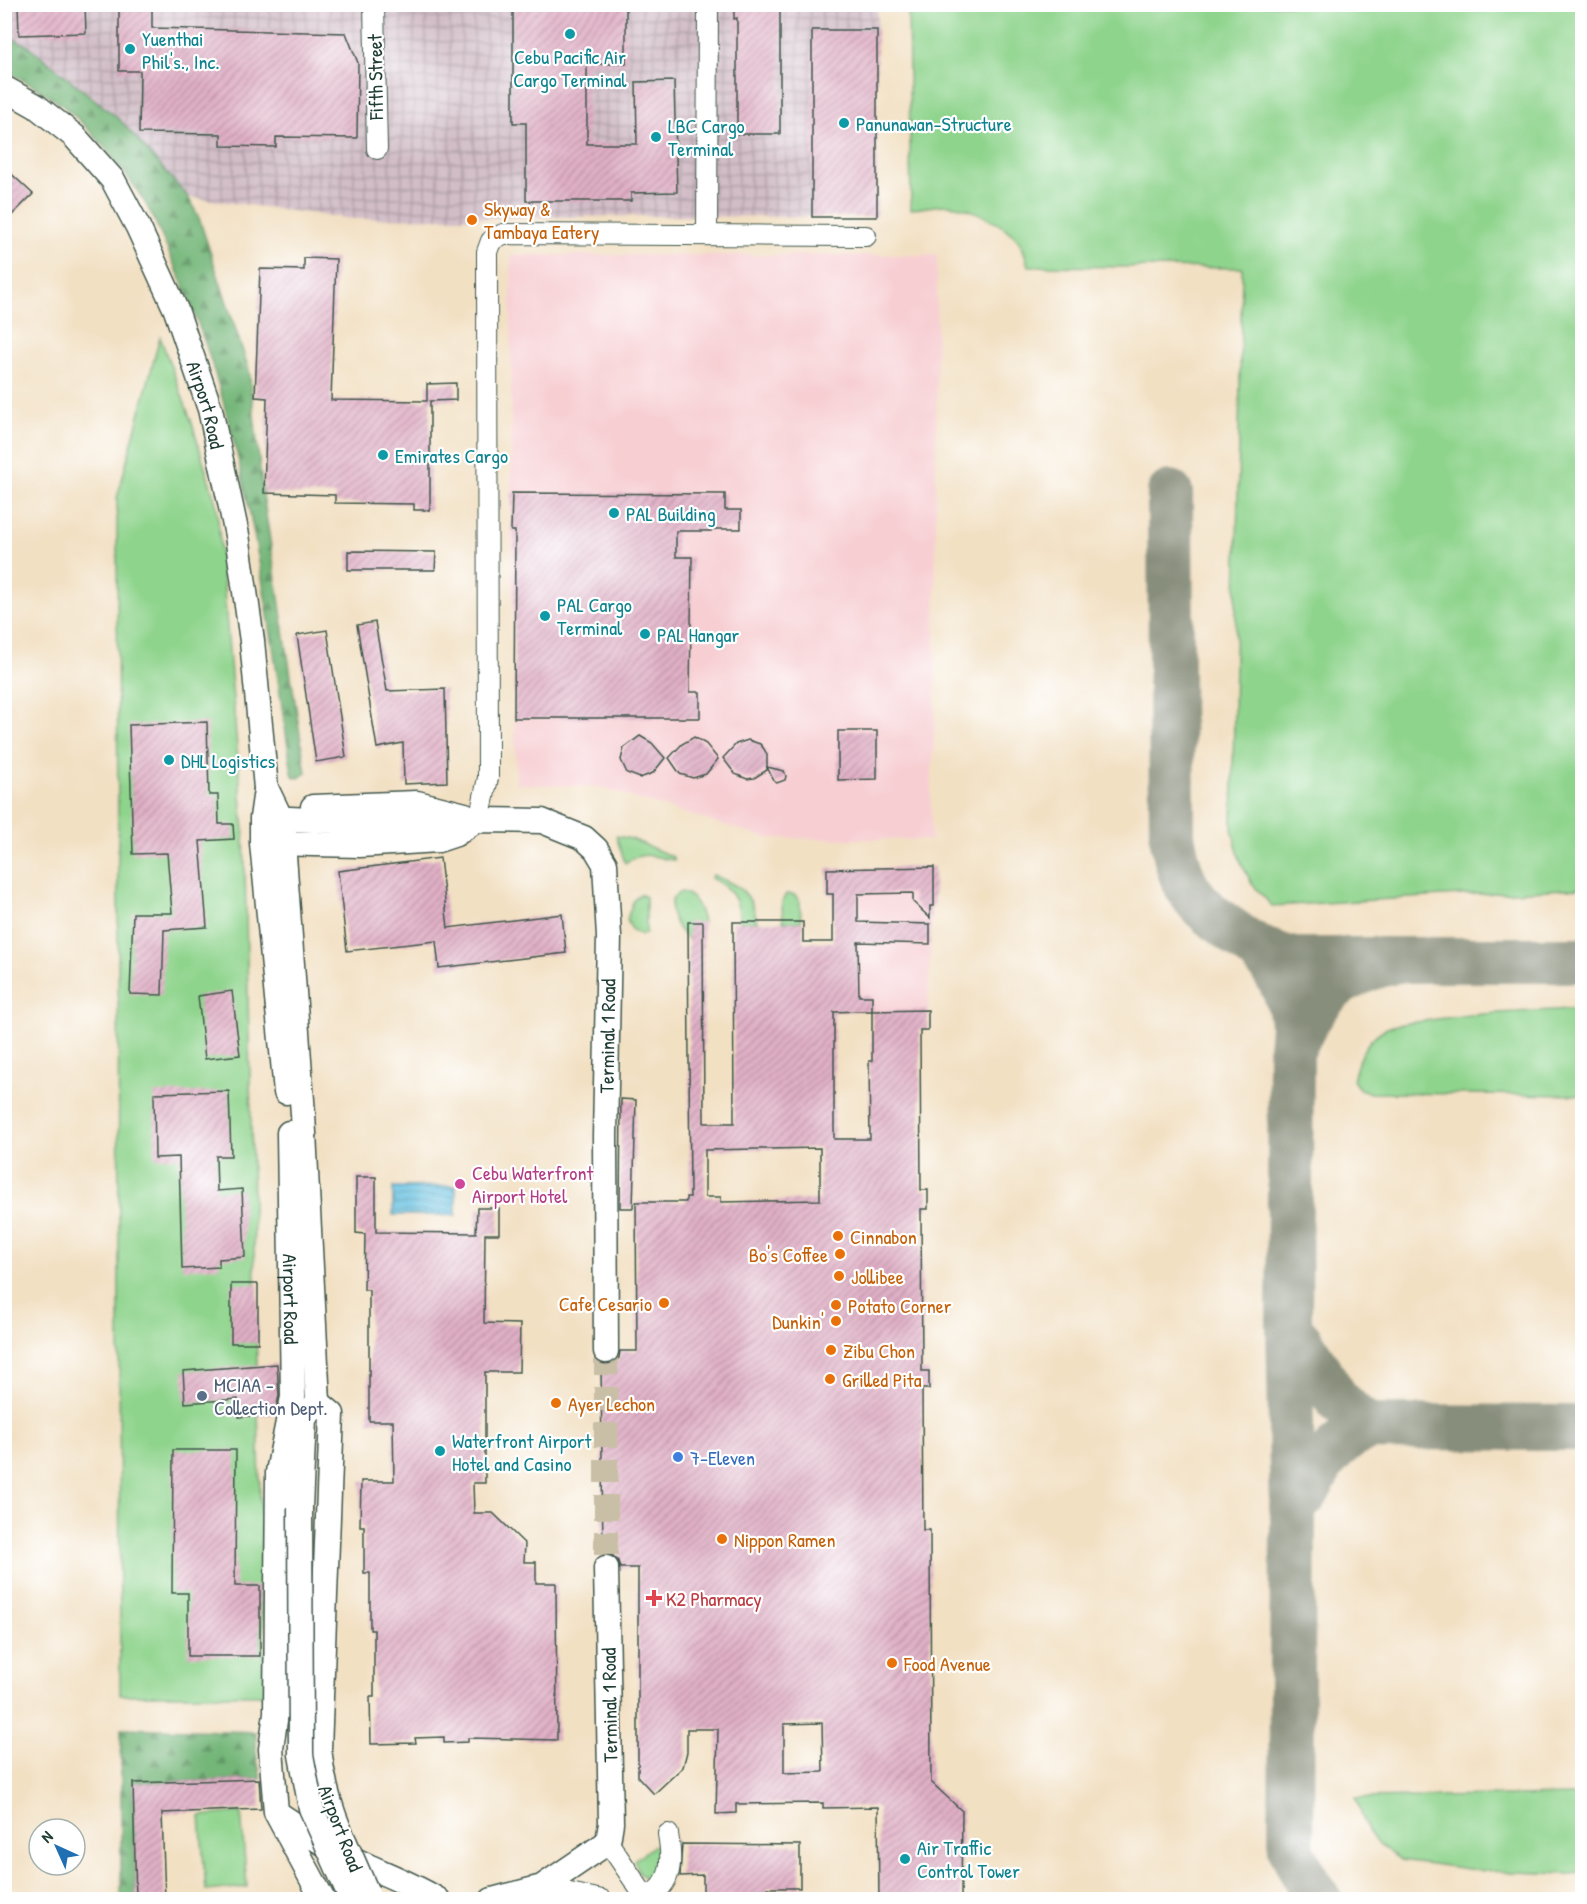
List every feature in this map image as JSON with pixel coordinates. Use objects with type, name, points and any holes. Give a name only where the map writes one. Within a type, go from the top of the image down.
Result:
[{"type":"street","name":"Fifth Street","points":[[374,4],[377,149]]},
{"type":"street","points":[[707,235],[708,4]]},
{"type":"street","name":"Airport Road","points":[[4,88],[36,106],[74,136],[113,180],[138,227],[176,310],[210,409],[237,535],[252,641],[303,1114],[318,1402],[304,1418],[300,1508],[301,1755],[311,1808],[363,1897]]},
{"type":"street","points":[[273,842],[360,845],[438,840],[456,834],[479,820],[488,778],[487,252],[491,241],[503,234],[866,236]]},
{"type":"street","name":"Terminal 1 Road","points":[[266,782],[299,805],[313,807],[417,803],[456,811],[479,820]]},
{"type":"street","name":"Terminal 1 Road","points":[[271,818],[354,824],[479,820],[542,821],[584,838],[596,849],[605,864],[609,937],[605,1136],[606,1351]]},
{"type":"street","name":"Airport Road","points":[[273,842],[273,974],[289,1116],[293,1362],[293,1397],[278,1472],[276,1713],[271,1749],[276,1812]]},
{"type":"street","name":"Airport Road","points":[[318,1402],[332,1414],[319,1749],[328,1802],[363,1897]]},
{"type":"street","name":"Terminal 1 Road","points":[[606,1568],[611,1823],[608,1842]]},
{"type":"street","points":[[276,1812],[323,1899]]},
{"type":"street","points":[[276,1812],[319,1842],[438,1899]]},
{"type":"street","points":[[492,1899],[542,1887],[608,1842],[644,1899],[664,1884],[670,1870],[672,1855],[668,1834]]},
{"type":"street","points":[[542,1887],[602,1899]]},
{"type":"shaded area","points":[[4,5],[877,5],[877,217],[632,216],[353,219],[188,197],[120,120],[28,46],[5,34]]},
{"type":"shaded area","points":[[511,255],[937,255],[935,723],[931,840],[766,838],[598,787],[516,784],[511,531]]},
{"type":"shaded area","points":[[934,867],[928,1010],[912,1011],[872,1056],[872,1011],[834,1011],[833,895],[827,894],[827,869]]},
{"type":"green space","points":[[908,5],[1582,5],[1582,888],[1272,906],[1252,884],[1240,860],[1232,829],[1242,268],[1028,266],[1025,252],[1018,240],[986,217],[948,205],[911,209]]},
{"type":"green space","points":[[4,34],[28,46],[120,120],[188,197],[199,218],[249,370],[263,495],[306,773],[299,778],[294,777],[292,773],[263,583],[238,457],[222,396],[179,275],[147,205],[109,153],[71,112],[44,92],[5,70]]},
{"type":"green space","points":[[160,337],[191,420],[217,507],[244,831],[265,1695],[120,1695],[117,498]]},
{"type":"green space","points":[[616,836],[632,839],[673,857],[674,860],[644,855],[625,863]]},
{"type":"green space","points":[[713,875],[743,891],[752,904],[757,922],[740,922],[738,907],[733,895],[711,878]]},
{"type":"green space","points":[[682,892],[694,900],[703,922],[689,939],[679,929],[672,915],[672,901],[675,895]]},
{"type":"green space","points":[[640,894],[646,897],[646,933],[642,935],[632,930],[627,920],[633,901]]},
{"type":"green space","points":[[786,894],[795,895],[800,902],[801,922],[783,922],[782,902]]},
{"type":"green space","points":[[1582,1009],[1582,1095],[1371,1093],[1360,1090],[1353,1080],[1366,1046],[1376,1035],[1392,1026],[1461,1016]]},
{"type":"green space","points":[[121,1728],[256,1732],[256,1754],[261,1779],[133,1783],[136,1899],[121,1899]]},
{"type":"green space","points":[[1582,1795],[1582,1873],[1569,1874],[1484,1871],[1401,1860],[1378,1845],[1368,1831],[1356,1798]]},
{"type":"green space","points":[[241,1812],[247,1887],[206,1891],[200,1816]]},
{"type":"green space","points":[[656,1844],[664,1848],[659,1878],[647,1879],[639,1873],[634,1860]]},
{"type":"water","points":[[456,1186],[456,1215],[393,1215],[393,1187]]},
{"type":"building","points":[[18,4],[85,4],[86,33],[19,35]]},
{"type":"building","points":[[119,4],[152,4],[152,28],[346,33],[358,63],[357,138],[276,137],[276,147],[221,146],[221,134],[139,133],[140,71],[119,71]]},
{"type":"building","points":[[513,4],[626,4],[626,64],[587,64],[587,144],[637,144],[636,82],[674,81],[677,192],[631,193],[631,201],[526,201],[526,123],[513,123]]},
{"type":"building","points":[[734,4],[780,4],[780,134],[737,134],[737,18],[734,19]]},
{"type":"building","name":"Panunawan-Structure","points":[[812,30],[877,30],[877,217],[812,217]]},
{"type":"building","points":[[4,167],[33,194],[4,223]]},
{"type":"building","points":[[304,258],[336,259],[331,400],[427,401],[427,384],[456,383],[456,400],[430,401],[430,510],[414,510],[414,504],[335,503],[335,495],[264,493],[267,398],[255,397],[260,269],[304,270]]},
{"type":"building","points":[[512,493],[725,494],[725,510],[741,510],[741,529],[676,531],[676,557],[692,557],[690,692],[700,692],[700,718],[514,718],[515,531],[511,531]]},
{"type":"building","points":[[348,551],[436,552],[435,570],[348,570]]},
{"type":"building","points":[[375,622],[387,691],[445,689],[447,782],[404,784],[403,743],[377,748],[357,625]]},
{"type":"building","points":[[327,630],[346,757],[316,762],[297,635]]},
{"type":"building","name":"DHL Logistics","points":[[207,722],[209,795],[218,795],[219,824],[233,824],[234,839],[200,841],[207,927],[164,930],[162,995],[130,994],[133,913],[172,913],[167,853],[133,854],[129,725]]},
{"type":"building","points":[[838,731],[877,731],[877,779],[838,780]]},
{"type":"building","points":[[640,736],[652,743],[665,758],[653,773],[640,778],[627,773],[621,760],[624,748]]},
{"type":"building","points":[[694,737],[706,744],[718,759],[706,774],[693,778],[680,774],[669,758],[682,744]]},
{"type":"building","points":[[748,740],[760,744],[764,749],[767,755],[767,770],[754,778],[747,779],[735,774],[723,758],[736,744]]},
{"type":"building","points":[[767,767],[784,771],[785,780],[777,783],[774,781]]},
{"type":"building","points":[[440,858],[448,928],[562,914],[566,953],[439,968],[436,941],[347,951],[338,871]]},
{"type":"building","points":[[934,867],[934,906],[930,906],[930,918],[913,902],[913,893],[858,894],[858,922],[930,924],[930,944],[858,942],[859,996],[872,996],[872,1011],[928,1010],[928,1030],[920,1030],[921,1190],[928,1190],[928,1209],[921,1209],[922,1371],[929,1371],[929,1389],[922,1389],[923,1530],[930,1530],[931,1782],[962,1811],[961,1899],[879,1899],[878,1807],[823,1808],[823,1803],[736,1804],[736,1813],[716,1814],[718,1729],[687,1729],[687,1752],[683,1767],[654,1794],[638,1777],[638,1568],[620,1568],[613,1556],[603,1555],[601,1364],[614,1363],[619,1358],[620,1351],[637,1351],[636,1202],[686,1202],[686,1197],[690,1197],[688,922],[703,922],[704,1123],[734,1123],[733,922],[803,922],[803,942],[833,942],[833,894],[827,894],[827,869]],"holes":[[[872,1011],[872,1061],[869,1061],[870,1139],[834,1139],[834,1012]],[[820,1148],[820,1200],[721,1202],[721,1197],[705,1197],[705,1150]],[[822,1723],[823,1772],[784,1773],[784,1724]]]},
{"type":"building","points":[[232,991],[240,1055],[205,1059],[198,996]]},
{"type":"building","points":[[229,1091],[231,1156],[216,1156],[217,1191],[242,1189],[245,1257],[219,1259],[219,1267],[182,1269],[179,1157],[155,1158],[154,1093]]},
{"type":"building","points":[[621,1099],[636,1100],[633,1208],[620,1208]]},
{"type":"building","name":"Waterfront Airport Hotel and Casino","points":[[356,1177],[376,1177],[376,1232],[476,1233],[477,1208],[499,1208],[499,1234],[485,1234],[484,1323],[520,1324],[519,1372],[485,1372],[485,1483],[473,1483],[474,1513],[493,1513],[525,1544],[524,1562],[536,1562],[536,1583],[556,1583],[557,1740],[468,1738],[468,1742],[444,1743],[444,1737],[415,1738],[416,1743],[371,1744],[370,1697],[374,1697],[374,1630],[370,1630],[370,1573],[364,1573],[364,1526],[360,1526],[361,1481],[394,1481],[393,1421],[369,1421],[369,1290],[364,1290],[365,1234],[356,1233]]},
{"type":"building","points":[[231,1284],[258,1284],[258,1343],[231,1343]]},
{"type":"building","points":[[277,1364],[279,1396],[275,1414],[239,1417],[238,1399],[185,1403],[183,1371]]},
{"type":"building","points":[[173,1450],[236,1450],[235,1586],[260,1586],[260,1656],[188,1656],[188,1593],[172,1593]]},
{"type":"building","points":[[259,1779],[261,1809],[162,1813],[165,1899],[136,1899],[133,1783]]},
{"type":"building","points":[[682,1844],[800,1845],[800,1888],[768,1888],[767,1899],[703,1899],[703,1875],[680,1876]]},
{"type":"taxiway","points":[[1170,493],[1172,836],[1178,865],[1191,893],[1205,910],[1257,950],[1277,974],[1292,1014],[1291,1052]]},
{"type":"taxiway","points":[[1246,940],[1263,950],[1293,960],[1582,960]]},
{"type":"taxiway","points":[[1320,1900],[1291,1849],[1293,1519],[1289,1329],[1291,1052],[1308,1018],[1328,993],[1353,975],[1390,962]]},
{"type":"taxiway","points":[[1289,1329],[1302,1344],[1336,1398],[1369,1427]]},
{"type":"taxiway","points":[[1292,1507],[1305,1495],[1324,1461],[1335,1449],[1348,1438],[1369,1427],[1582,1428]]},
{"type":"tunnel","points":[[606,1351],[606,1568]]},
{"type":"place","name":"Cebu Pacific Air Cargo Terminal","points":[[570,34]]},
{"type":"place","name":"Yuenthai Phil's., Inc.","points":[[130,49]]},
{"type":"place","name":"Panunawan-Structure","points":[[844,123]]},
{"type":"place","name":"LBC Cargo Terminal","points":[[656,137]]},
{"type":"place","name":"Skyway & Tambaya Eatery","points":[[472,220]]},
{"type":"place","name":"Emirates Cargo","points":[[383,455]]},
{"type":"place","name":"PAL Building","points":[[614,513]]},
{"type":"place","name":"PAL Cargo Terminal","points":[[545,616]]},
{"type":"place","name":"PAL Hangar","points":[[645,634]]},
{"type":"place","name":"DHL Logistics","points":[[169,760]]},
{"type":"place","name":"Cebu Waterfront Airport Hotel","points":[[460,1184]]},
{"type":"place","name":"Cinnabon","points":[[838,1236]]},
{"type":"place","name":"Bo's Coffee","points":[[840,1254]]},
{"type":"place","name":"Jollibee","points":[[839,1276]]},
{"type":"place","name":"Cafe Cesario","points":[[664,1303]]},
{"type":"place","name":"Potato Corner","points":[[836,1305]]},
{"type":"place","name":"Dunkin'","points":[[836,1321]]},
{"type":"place","name":"Zibu Chon","points":[[831,1350]]},
{"type":"place","name":"Grilled Pita","points":[[830,1379]]},
{"type":"place","name":"MCIAA - Collection Dept.","points":[[202,1396]]},
{"type":"place","name":"Ayer Lechon","points":[[556,1403]]},
{"type":"place","name":"Waterfront Airport Hotel and Casino","points":[[440,1451]]},
{"type":"place","name":"7-Eleven","points":[[678,1457]]},
{"type":"place","name":"Nippon Ramen","points":[[722,1539]]},
{"type":"place","name":"K2 Pharmacy","points":[[654,1598]]},
{"type":"place","name":"Food Avenue","points":[[892,1663]]},
{"type":"place","name":"Air Traffic Control Tower","points":[[905,1859]]}]
